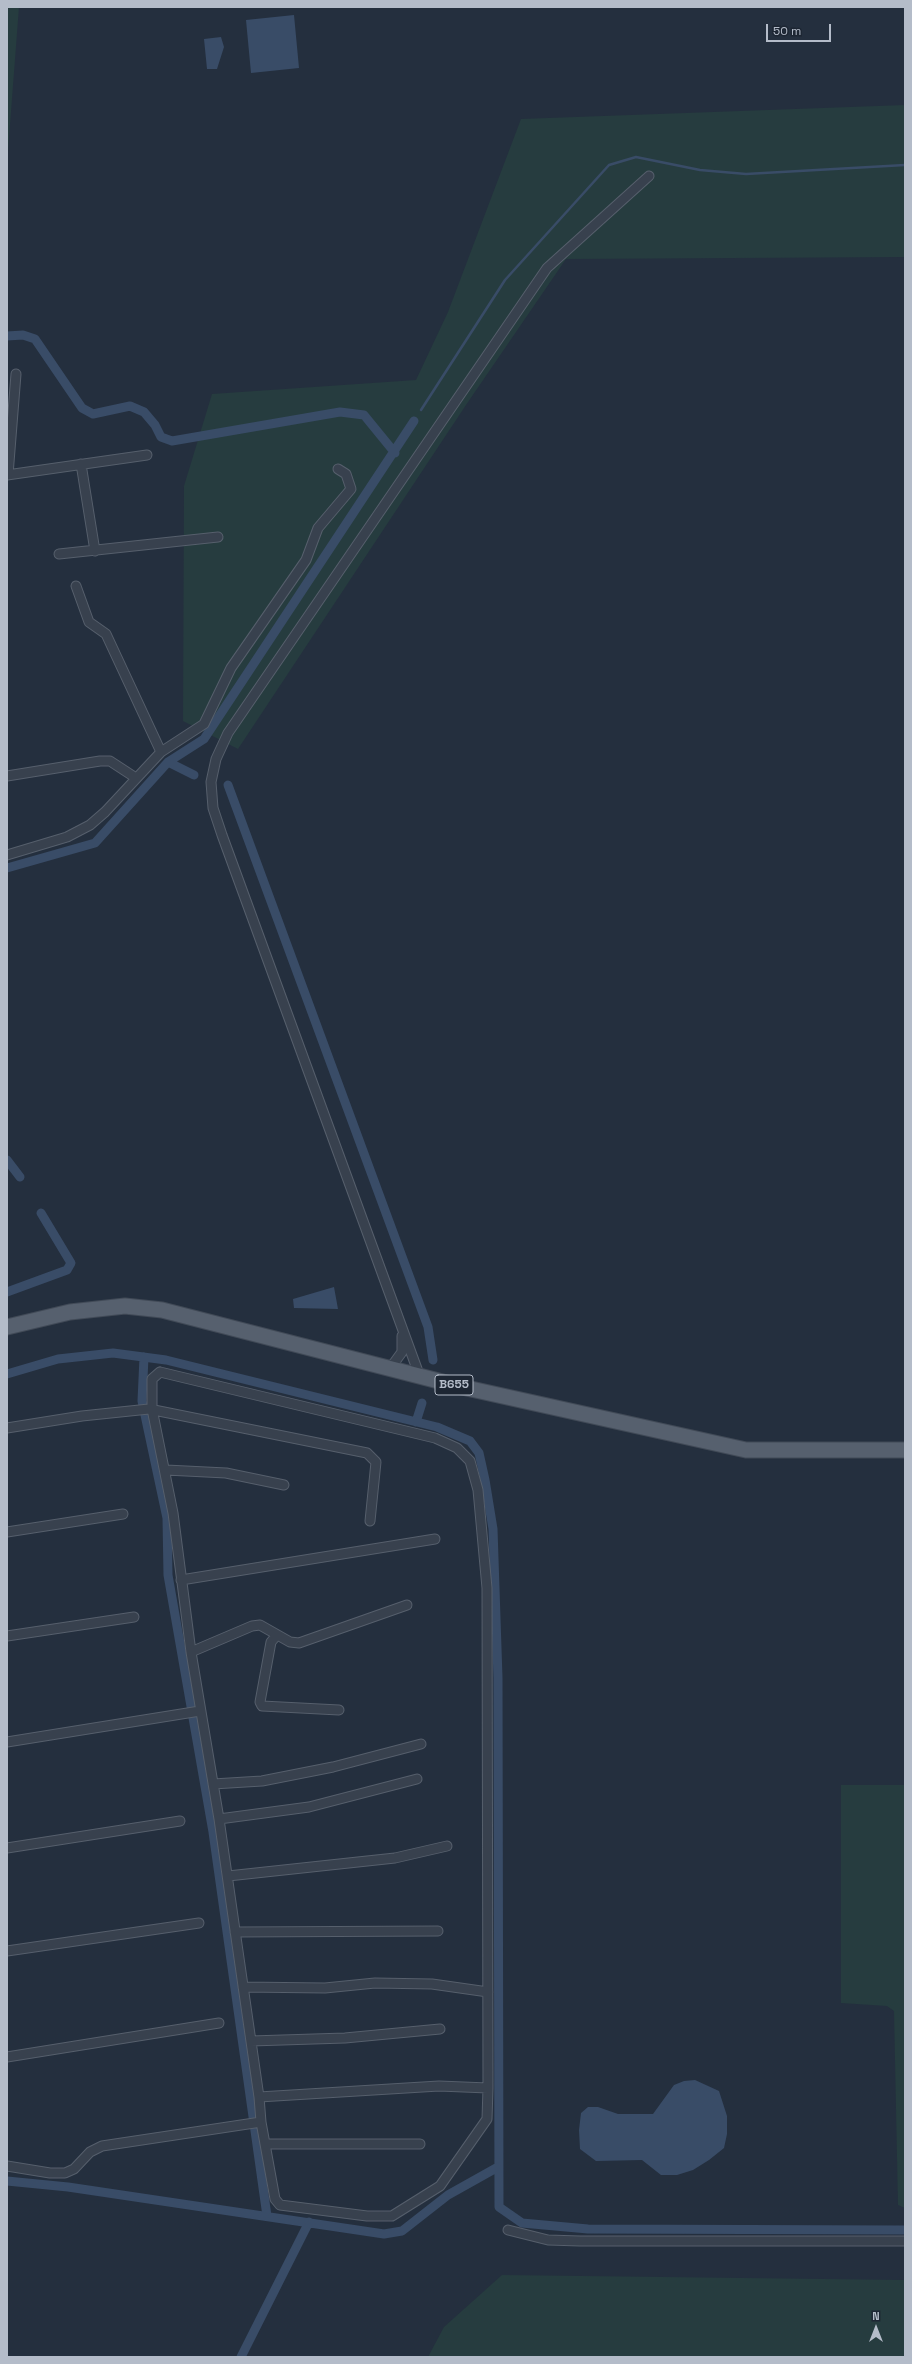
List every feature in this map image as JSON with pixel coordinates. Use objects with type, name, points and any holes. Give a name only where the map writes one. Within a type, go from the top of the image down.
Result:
[{"type":"main road","name":"B655","points":[[7,1327],[70,1312],[126,1306],[162,1310],[420,1377],[746,1450],[905,1450]]},
{"type":"street","points":[[420,1377],[222,835],[214,808],[211,782],[216,759],[228,733],[547,268],[649,176]]},
{"type":"street","points":[[16,374],[8,475],[147,455]]},
{"type":"street","points":[[81,464],[95,551]]},
{"type":"street","points":[[7,854],[68,837],[90,825],[105,812],[161,752],[204,724],[231,668],[306,560],[318,528],[351,489],[346,474],[338,469]]},
{"type":"street","points":[[59,554],[218,537]]},
{"type":"street","points":[[76,586],[89,622],[106,634],[161,752]]},
{"type":"street","points":[[7,776],[100,761],[110,761],[136,778]]},
{"type":"street","points":[[388,1369],[394,1364],[402,1352],[403,1331]]},
{"type":"street","points":[[160,1372],[435,1438],[457,1448],[470,1461],[478,1490],[487,1588],[487,2120],[440,2186],[392,2216],[367,2216],[280,2205],[275,2199],[260,2123],[259,2097],[220,1819],[198,1711],[166,1470],[151,1409],[152,1380],[160,1372]]},
{"type":"street","points":[[7,1428],[138,1408],[151,1409],[367,1453],[376,1462],[370,1521]]},
{"type":"street","points":[[166,1470],[226,1473],[284,1485]]},
{"type":"street","points":[[7,1532],[123,1514]]},
{"type":"street","points":[[181,1580],[435,1539]]},
{"type":"street","points":[[191,1652],[252,1626],[260,1625],[290,1642],[299,1643],[407,1605]]},
{"type":"street","points":[[7,1636],[134,1616]]},
{"type":"street","points":[[277,1635],[271,1642],[260,1702],[262,1706],[339,1710]]},
{"type":"street","points":[[7,1742],[198,1711]]},
{"type":"street","points":[[213,1784],[276,1778],[333,1767],[421,1744]]},
{"type":"street","points":[[220,1819],[309,1807],[417,1779]]},
{"type":"street","points":[[7,1848],[180,1820]]},
{"type":"street","points":[[228,1876],[395,1858],[447,1846]]},
{"type":"street","points":[[7,1951],[199,1923]]},
{"type":"street","points":[[236,1932],[438,1931]]},
{"type":"street","points":[[243,1987],[325,1988],[375,1983],[418,1984],[488,1992]]},
{"type":"street","points":[[7,2057],[220,2023]]},
{"type":"street","points":[[251,2041],[345,2038],[440,2029]]},
{"type":"street","points":[[259,2097],[439,2086],[488,2088]]},
{"type":"street","points":[[7,2166],[50,2173],[65,2173],[74,2169],[90,2152],[102,2146],[260,2123]]},
{"type":"street","points":[[265,2144],[420,2144]]},
{"type":"street","points":[[508,2230],[548,2240],[905,2241]]},
{"type":"green space","points":[[7,7],[19,7],[7,164]]},
{"type":"green space","points":[[905,105],[905,257],[566,259],[466,405],[238,749],[183,721],[184,486],[212,394],[416,380],[448,312],[521,119]]},
{"type":"green space","points":[[841,1785],[905,1785],[905,2208],[898,2205],[894,2011],[887,2006],[841,2003]]},
{"type":"green space","points":[[502,2275],[905,2280],[905,2357],[428,2357],[444,2327]]},
{"type":"water","points":[[294,15],[299,68],[251,73],[246,20]]},
{"type":"water","points":[[221,37],[224,47],[217,69],[207,69],[204,39]]},
{"type":"water","points":[[334,1287],[338,1309],[294,1308],[293,1299]]},
{"type":"water","points":[[695,2080],[719,2091],[727,2116],[727,2134],[724,2148],[693,2170],[677,2175],[661,2175],[642,2160],[596,2161],[580,2149],[579,2130],[581,2113],[588,2107],[598,2107],[618,2114],[653,2114],[674,2085],[684,2081]]},
{"type":"waterway","points":[[421,410],[505,280],[609,165],[636,157],[700,170],[746,174],[905,165]]},
{"type":"waterway","points":[[7,336],[23,335],[35,339],[82,408],[93,414],[130,406],[144,412],[155,425],[161,437],[172,441],[340,412],[364,415],[395,453]]},
{"type":"waterway","points":[[7,868],[95,843],[168,762],[204,739],[414,421]]},
{"type":"waterway","points":[[168,762],[194,775]]},
{"type":"waterway","points":[[228,785],[428,1327],[433,1360]]},
{"type":"waterway","points":[[7,1160],[20,1177]]},
{"type":"waterway","points":[[7,1292],[67,1270],[71,1263],[41,1213]]},
{"type":"waterway","points":[[7,1374],[58,1359],[113,1353],[166,1360],[437,1427],[470,1441],[479,1453],[493,1529],[498,1678],[499,2207],[522,2223],[588,2229],[905,2230]]},
{"type":"waterway","points":[[144,1357],[142,1401],[167,1518],[168,1575],[213,1832],[267,2216]]},
{"type":"waterway","points":[[416,1422],[422,1403]]},
{"type":"waterway","points":[[7,2181],[68,2187],[384,2234],[402,2231],[448,2195],[498,2167]]},
{"type":"waterway","points":[[241,2357],[309,2222]]}]
